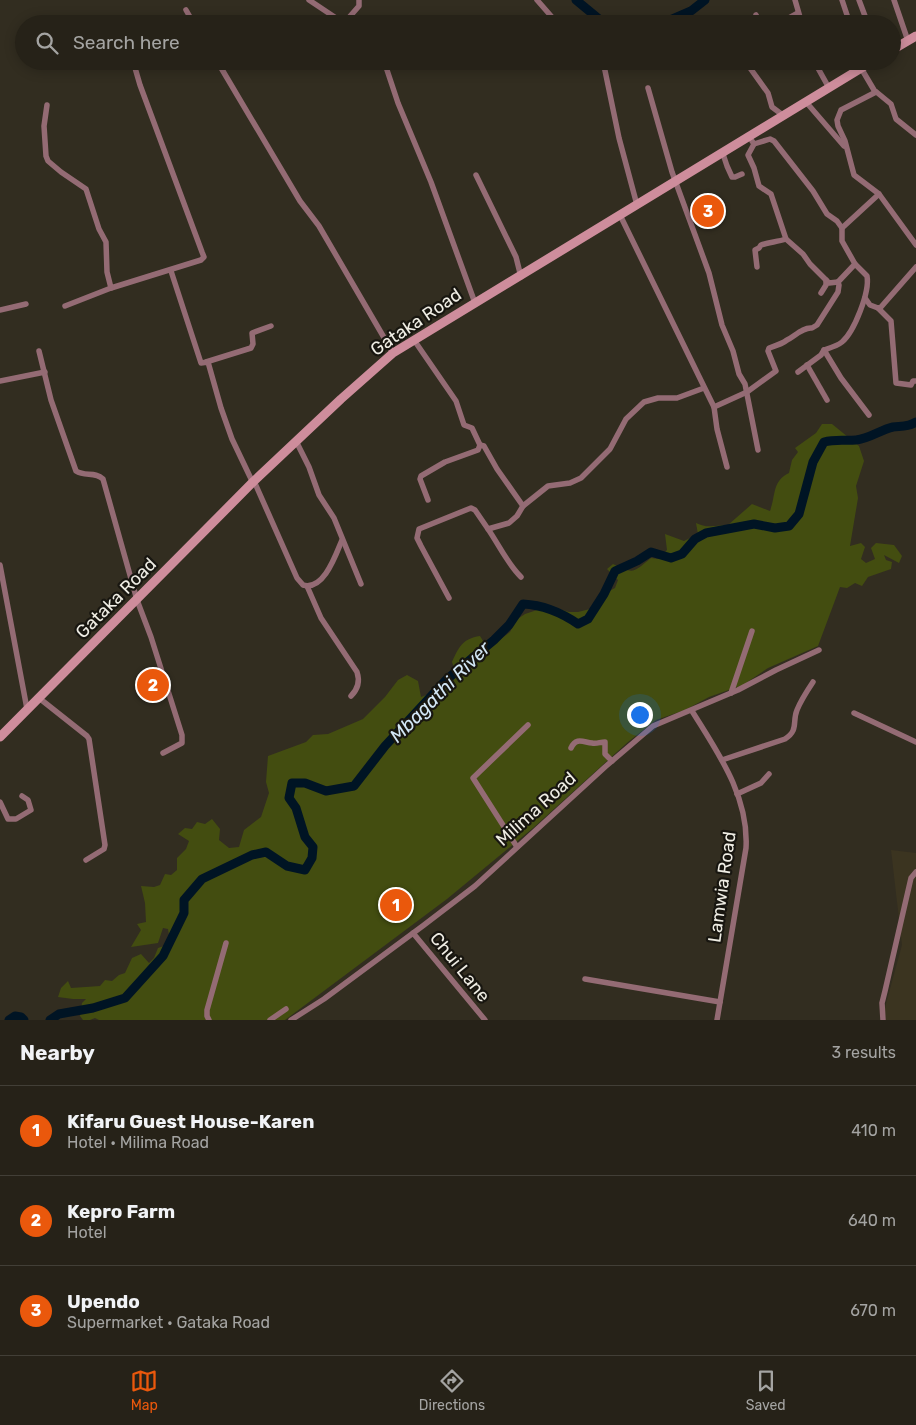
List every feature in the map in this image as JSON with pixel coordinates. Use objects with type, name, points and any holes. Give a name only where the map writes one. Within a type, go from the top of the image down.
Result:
[{"type":"street","points":[[310,0],[330,15]]},
{"type":"street","points":[[351,15],[359,6],[359,0]]},
{"type":"street","points":[[537,0],[550,15]]},
{"type":"street","points":[[794,15],[798,13],[795,0]]},
{"type":"street","points":[[842,0],[847,15]]},
{"type":"street","points":[[859,0],[865,15]]},
{"type":"street","points":[[894,0],[912,38],[901,45]]},
{"type":"street","points":[[186,10],[189,15]]},
{"type":"street","points":[[65,306],[111,288],[201,260],[204,257],[136,70]]},
{"type":"street","points":[[222,70],[300,201],[319,226],[393,353]]},
{"type":"street","points":[[387,70],[398,103],[431,182],[474,303]]},
{"type":"street","points":[[606,70],[619,138],[637,205]]},
{"type":"street","points":[[751,70],[768,93],[772,107],[784,116]]},
{"type":"street","points":[[819,70],[829,88]]},
{"type":"street","name":"Gataka Road","points":[[0,737],[253,482],[393,353],[474,303],[521,277],[676,181],[724,154],[752,141],[784,116],[857,70]]},
{"type":"street","points":[[868,70],[876,92],[891,104],[896,119],[916,135]]},
{"type":"street","points":[[648,88],[676,181],[709,273],[722,325],[747,392],[758,450]]},
{"type":"street","points":[[876,92],[846,106],[838,114],[838,126],[847,148],[854,175],[879,194],[916,245]]},
{"type":"street","points":[[806,102],[847,148]]},
{"type":"street","points":[[47,105],[44,126],[46,156],[48,161],[61,172],[86,189],[99,229],[106,242],[107,272],[111,288]]},
{"type":"street","points":[[798,372],[821,355],[824,350],[840,344],[848,336],[865,298],[868,287],[867,276],[856,264],[842,241],[842,228],[837,221],[827,214],[813,191],[774,141],[770,139],[752,141],[748,155],[759,186],[771,194],[786,239],[803,254],[829,283],[838,282],[856,264]]},
{"type":"street","points":[[724,154],[732,177],[735,178],[742,174]]},
{"type":"street","points":[[476,175],[516,257],[521,277]]},
{"type":"street","points":[[842,228],[879,194]]},
{"type":"street","points":[[620,215],[714,407],[717,430],[727,466]]},
{"type":"street","points":[[757,267],[754,252],[761,245],[786,239]]},
{"type":"street","points":[[878,308],[881,308],[916,267]]},
{"type":"street","points":[[171,270],[201,363]]},
{"type":"street","points":[[819,273],[827,281],[825,289],[820,293]]},
{"type":"street","points":[[714,407],[747,392],[776,371],[768,348],[817,325],[838,292],[840,285],[838,282]]},
{"type":"street","points":[[865,298],[870,305],[878,308],[891,321],[896,383],[910,385],[913,381],[916,381]]},
{"type":"street","points":[[0,310],[26,304]]},
{"type":"street","points":[[201,363],[250,348],[253,344],[252,335],[254,332],[271,326]]},
{"type":"street","points":[[414,340],[456,401],[464,425],[472,428],[480,445],[484,446],[497,469],[523,506]]},
{"type":"street","points":[[824,350],[841,378],[869,415]]},
{"type":"street","points":[[39,351],[51,400],[76,470],[83,474],[95,474],[103,479],[137,600],[151,637],[182,740],[182,743],[162,753]]},
{"type":"street","points":[[201,363],[208,362],[226,424],[299,582],[307,586],[321,618],[358,672],[359,682],[351,696]]},
{"type":"street","points":[[808,365],[827,400]]},
{"type":"street","points":[[0,381],[45,372]]},
{"type":"street","points":[[488,529],[509,523],[517,516],[523,506],[548,486],[570,483],[581,478],[610,449],[626,419],[644,402],[658,398],[677,398],[704,388]]},
{"type":"street","points":[[296,441],[309,467],[319,495],[334,518],[361,584]]},
{"type":"street","points":[[428,500],[420,477],[445,462],[478,450],[480,445]]},
{"type":"street","points":[[449,598],[417,538],[419,529],[471,508],[475,510],[503,550],[510,567],[521,577]]},
{"type":"street","points":[[307,586],[318,583],[324,577],[342,540]]},
{"type":"street","points":[[0,565],[27,709]]},
{"type":"street","points":[[731,693],[752,631]]},
{"type":"street","name":"Milima Road","points":[[292,1020],[475,886],[653,726],[692,711],[819,650]]},
{"type":"street","points":[[722,760],[790,736],[796,722],[795,713],[813,682]]},
{"type":"street","points":[[39,698],[89,739],[105,845],[104,849],[86,860]]},
{"type":"street","name":"Lamwia Road","points":[[692,711],[722,760],[737,794],[746,821],[746,848],[717,1020]]},
{"type":"street","points":[[854,713],[916,742]]},
{"type":"street","points":[[517,847],[473,778],[528,725]]},
{"type":"street","points":[[571,748],[578,740],[594,744],[605,742],[605,754],[612,761]]},
{"type":"street","points":[[737,794],[761,783],[769,774]]},
{"type":"street","points":[[0,802],[8,819],[16,819],[31,810],[28,800],[22,796]]},
{"type":"street","points":[[883,1020],[882,1003],[884,991],[911,878],[916,872]]},
{"type":"street","name":"Chui Lane","points":[[413,933],[485,1020]]},
{"type":"street","points":[[209,1020],[207,1010],[226,943]]},
{"type":"street","points":[[585,979],[720,1002]]},
{"type":"street","points":[[270,1020],[286,1009]]},
{"type":"shaded area","points":[[891,850],[916,853],[916,1020],[886,1020],[884,1011],[902,945]]},
{"type":"green space","points":[[822,424],[832,424],[859,446],[864,461],[856,486],[858,498],[850,546],[861,543],[865,547],[861,559],[866,563],[875,559],[871,548],[876,543],[894,545],[902,556],[899,563],[884,555],[886,560],[892,562],[891,569],[868,577],[862,586],[855,583],[847,588],[840,587],[818,646],[768,668],[743,685],[709,697],[685,710],[656,720],[628,742],[533,828],[447,899],[285,1020],[99,1020],[95,1018],[83,1020],[80,1016],[82,1003],[86,999],[58,997],[61,988],[68,981],[71,988],[100,986],[105,980],[112,981],[125,973],[132,958],[141,954],[149,963],[154,958],[158,948],[173,943],[168,929],[163,928],[158,943],[131,947],[141,930],[137,924],[146,922],[145,903],[141,886],[154,887],[160,885],[165,874],[171,875],[177,870],[177,858],[186,849],[189,841],[178,834],[185,828],[192,829],[197,822],[205,824],[212,819],[220,829],[219,840],[229,848],[239,847],[244,830],[261,817],[269,793],[266,782],[268,756],[306,742],[313,735],[328,734],[363,719],[385,697],[398,680],[407,675],[418,681],[421,697],[445,688],[457,676],[452,662],[459,648],[469,639],[480,636],[488,649],[510,632],[516,620],[525,614],[549,606],[569,612],[590,609],[598,597],[615,588],[618,580],[607,569],[613,564],[630,571],[637,569],[651,558],[658,559],[667,550],[665,534],[684,541],[690,538],[699,540],[696,523],[708,526],[728,525],[752,504],[770,511],[777,484],[789,473],[792,460],[798,452],[795,448],[816,433]]},
{"type":"waterway","points":[[576,0],[594,15]]},
{"type":"waterway","points":[[682,15],[691,11],[705,0]]},
{"type":"waterway","name":"Mbagathi River","points":[[50,1020],[59,1014],[93,1008],[125,998],[163,956],[184,913],[184,900],[202,879],[252,855],[266,852],[287,866],[305,870],[312,858],[313,847],[305,837],[296,808],[289,798],[292,783],[305,783],[326,791],[354,786],[385,746],[446,680],[494,640],[509,625],[523,604],[552,610],[578,624],[588,619],[604,594],[615,571],[651,552],[671,558],[682,554],[695,539],[706,533],[754,524],[775,528],[789,526],[799,514],[813,462],[824,442],[861,439],[888,428],[908,426],[916,422]]},
{"type":"waterway","name":"Mbagathi River","points":[[9,1020],[15,1016],[21,1017],[24,1020]]},
{"type":"place","name":"Upendo","points":[[708,211]]},
{"type":"place","name":"Kepro Farm","points":[[153,685]]},
{"type":"place","name":"Kifaru Guest House-Karen","points":[[396,905]]}]
